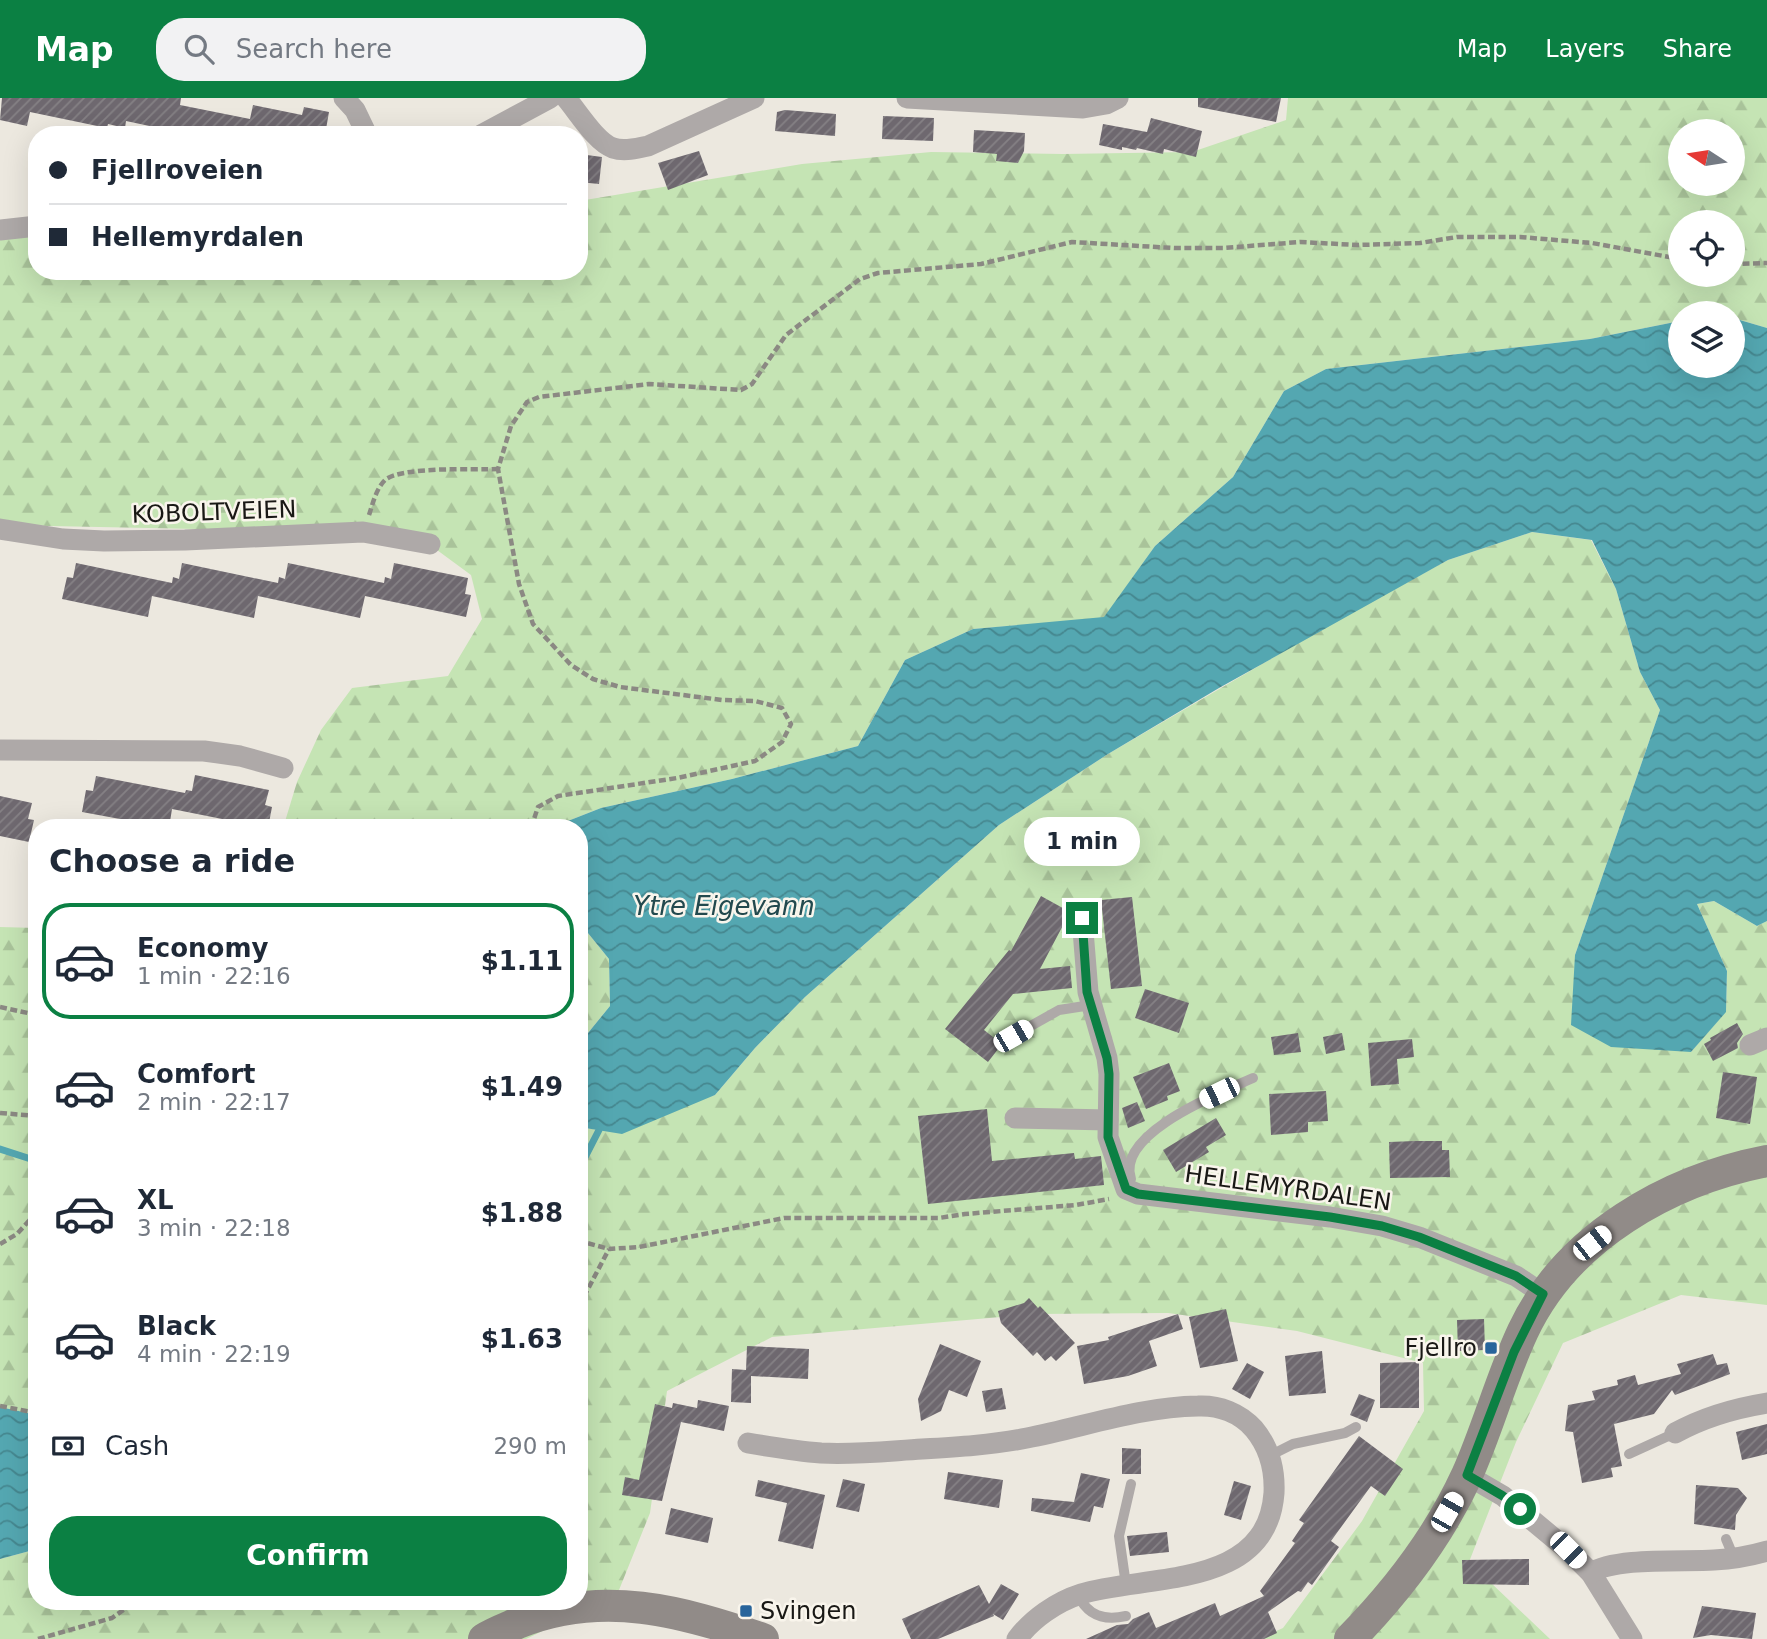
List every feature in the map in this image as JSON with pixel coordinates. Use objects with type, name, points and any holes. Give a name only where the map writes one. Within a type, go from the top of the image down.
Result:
[{"type":"street","points":[[344,98],[355,110],[363,126]]},
{"type":"street","points":[[498,126],[550,98]]},
{"type":"street","points":[[566,98],[587,126]]},
{"type":"street","points":[[588,127],[612,148],[629,150],[648,146],[754,98]]},
{"type":"street","points":[[907,98],[1083,108],[1106,104],[1118,98]]},
{"type":"street","points":[[0,230],[28,227]]},
{"type":"street","name":"KOBOLTVEIEN","points":[[0,529],[63,539],[118,541],[363,532],[430,544]]},
{"type":"street","points":[[0,750],[204,751],[240,756],[282,768]]},
{"type":"street","points":[[1082,918],[1087,992],[1107,1058],[1108,1137],[1126,1189],[1138,1194]]},
{"type":"street","points":[[1014,1118],[1108,1120]]},
{"type":"street","points":[[1350,1639],[1400,1583],[1439,1526],[1467,1475],[1514,1352],[1543,1294],[1574,1259],[1627,1216],[1704,1177],[1767,1161]]},
{"type":"street","name":"HELLEMYRDALEN","points":[[1138,1194],[1330,1217],[1382,1226],[1419,1237],[1516,1276],[1543,1294]]},
{"type":"street","points":[[1675,1433],[1748,1406],[1767,1403]]},
{"type":"street","points":[[748,1443],[823,1453],[974,1446],[1026,1438],[1154,1409],[1206,1405],[1230,1410],[1249,1424],[1262,1440],[1269,1456],[1274,1482],[1273,1501],[1267,1522],[1257,1538],[1241,1554],[1199,1574],[1078,1595],[1051,1608],[1026,1627],[1017,1639]]},
{"type":"street","points":[[1467,1475],[1503,1496],[1568,1550],[1591,1573],[1632,1639]]},
{"type":"street","points":[[1591,1573],[1599,1567],[1730,1548],[1767,1551]]},
{"type":"street","points":[[588,1608],[609,1606],[677,1613],[763,1639]]},
{"type":"street","points":[[484,1639],[552,1611],[563,1610]]},
{"type":"lane","points":[[1013,1036],[1059,1010],[1091,1005]]},
{"type":"lane","points":[[1138,1194],[1129,1175],[1130,1162],[1136,1149],[1178,1114],[1253,1078]]},
{"type":"lane","points":[[1269,1456],[1293,1444],[1345,1433],[1356,1427]]},
{"type":"lane","points":[[1629,1454],[1675,1433]]},
{"type":"lane","points":[[1126,1585],[1119,1536],[1131,1484]]},
{"type":"lane","points":[[1078,1595],[1085,1608],[1094,1615],[1112,1619],[1126,1616]]},
{"type":"path","points":[[534,819],[538,807],[558,796],[677,778],[755,761],[782,742],[791,724],[782,708],[755,701],[722,700],[620,687],[593,679],[572,666],[533,624],[519,584],[498,469],[511,426],[527,402],[539,397],[649,384],[741,390],[752,384],[786,335],[860,279],[878,273],[981,264],[1072,242],[1224,248],[1300,242],[1358,245],[1420,243],[1457,237],[1520,237],[1592,243],[1668,257]]},
{"type":"path","points":[[1745,264],[1767,263]]},
{"type":"path","points":[[363,532],[377,491],[386,479],[408,472],[498,469]]},
{"type":"path","points":[[0,1007],[28,1013]]},
{"type":"path","points":[[0,1113],[28,1115]]},
{"type":"path","points":[[588,1243],[609,1249],[639,1247],[784,1218],[939,1218],[1076,1205],[1138,1194]]},
{"type":"path","points":[[0,1244],[17,1234],[28,1222]]},
{"type":"path","points":[[588,1289],[609,1249]]},
{"type":"path","points":[[0,1406],[28,1411]]},
{"type":"path","points":[[38,1639],[112,1618],[123,1610]]},
{"type":"green space","points":[[1288,98],[1767,98],[1767,328],[1745,322],[1745,301],[1668,301],[1668,323],[1590,339],[1326,369],[1284,391],[1233,477],[1155,546],[1104,618],[973,629],[905,660],[858,746],[732,779],[601,808],[573,819],[286,819],[297,782],[321,730],[352,688],[448,676],[482,619],[471,575],[422,539],[198,529],[0,525],[0,232],[28,228],[28,280],[588,280],[588,200],[802,164],[931,152],[1192,152],[1286,120]]},
{"type":"green space","points":[[1532,532],[1591,540],[1616,589],[1640,672],[1660,710],[1575,955],[1691,1052],[1726,1011],[1727,971],[1697,904],[1714,901],[1757,926],[1767,921],[1767,1305],[1681,1295],[1563,1343],[1516,1442],[1469,1562],[1550,1639],[1258,1639],[1283,1628],[1362,1521],[1424,1411],[1423,1363],[1297,1331],[1168,1313],[1035,1314],[772,1337],[667,1391],[650,1513],[617,1595],[588,1609],[588,1128],[599,1130],[715,1095],[755,1048],[805,997],[999,825],[1108,754],[1334,622],[1448,560]]},
{"type":"green space","points":[[0,927],[28,928],[28,1413],[0,1407]]},
{"type":"green space","points":[[588,933],[609,959],[610,1006],[588,1033]]},
{"type":"green space","points":[[28,1551],[28,1610],[586,1610],[526,1639],[0,1639],[0,1559]]},
{"type":"water","name":"Ytre Eigevann","points":[[1745,322],[1767,328],[1767,921],[1757,926],[1714,901],[1697,904],[1727,971],[1726,1012],[1691,1052],[1611,1047],[1571,1025],[1575,955],[1660,710],[1640,672],[1616,589],[1592,540],[1532,532],[1448,560],[1219,688],[1108,754],[999,825],[805,997],[755,1048],[715,1095],[622,1134],[588,1128],[588,1033],[610,1006],[609,959],[588,933],[588,819],[573,819],[601,808],[732,779],[858,746],[905,660],[973,629],[1104,617],[1155,546],[1233,477],[1284,391],[1326,369],[1590,339],[1668,323],[1668,378],[1745,378]]},
{"type":"water","points":[[0,1407],[28,1413],[28,1551],[0,1559]]},
{"type":"building","points":[[2,98],[181,98],[180,105],[250,119],[253,105],[302,115],[304,107],[329,112],[327,126],[150,126],[126,121],[125,126],[97,126],[30,112],[27,126],[0,120]]},
{"type":"building","points":[[1198,98],[1281,98],[1276,122],[1198,107]]},
{"type":"building","points":[[785,110],[836,114],[835,136],[775,131],[777,112]]},
{"type":"building","points":[[883,116],[934,118],[933,141],[882,139]]},
{"type":"building","points":[[1151,118],[1202,131],[1196,157],[1164,149],[1163,154],[1137,148],[1122,147],[1122,150],[1099,145],[1103,124],[1147,132]]},
{"type":"building","points":[[974,130],[1025,133],[1024,151],[1018,163],[996,161],[997,154],[973,152]]},
{"type":"building","points":[[699,151],[708,175],[668,190],[658,163]]},
{"type":"building","points":[[588,155],[602,157],[599,184],[588,183]]},
{"type":"building","points":[[76,563],[172,583],[173,577],[179,579],[182,563],[278,583],[279,577],[285,579],[288,563],[384,583],[385,577],[391,579],[394,563],[468,578],[465,594],[471,595],[466,617],[365,596],[360,618],[258,596],[254,618],[152,596],[148,617],[62,599],[67,577],[73,578]]},
{"type":"building","points":[[195,775],[269,790],[265,805],[272,807],[270,819],[223,819],[172,809],[170,819],[120,819],[82,812],[86,790],[93,791],[96,776],[185,793],[186,790],[192,791]]},
{"type":"building","points":[[0,796],[32,803],[28,819],[28,842],[0,836]]},
{"type":"building","points":[[1041,896],[1070,912],[1040,969],[1070,966],[1072,988],[1013,994],[984,1030],[1002,1044],[988,1062],[945,1029],[1009,950],[1011,951]]},
{"type":"building","points":[[1132,897],[1142,986],[1111,989],[1101,900]]},
{"type":"building","points":[[1145,989],[1189,1003],[1179,1033],[1135,1018]]},
{"type":"building","points":[[1737,1023],[1743,1034],[1737,1043],[1738,1048],[1713,1061],[1704,1044]]},
{"type":"building","points":[[1298,1033],[1301,1052],[1274,1055],[1271,1037]]},
{"type":"building","points":[[1342,1033],[1345,1050],[1326,1054],[1323,1037]]},
{"type":"building","points":[[1412,1039],[1414,1057],[1397,1059],[1399,1084],[1371,1086],[1368,1043]]},
{"type":"building","points":[[1169,1063],[1180,1091],[1167,1096],[1168,1100],[1146,1109],[1133,1077]]},
{"type":"building","points":[[1723,1072],[1757,1077],[1750,1124],[1716,1118]]},
{"type":"building","points":[[1326,1091],[1328,1121],[1308,1122],[1308,1132],[1271,1135],[1269,1094]]},
{"type":"building","points":[[1137,1102],[1145,1121],[1128,1128],[1122,1108]]},
{"type":"building","points":[[987,1109],[992,1161],[1074,1153],[1075,1159],[1101,1156],[1104,1185],[928,1204],[918,1116]]},
{"type":"building","points":[[1216,1118],[1226,1135],[1206,1147],[1209,1152],[1176,1172],[1163,1150]]},
{"type":"building","points":[[1442,1141],[1442,1150],[1449,1150],[1450,1177],[1390,1178],[1389,1142]]},
{"type":"building","points":[[1029,1298],[1075,1343],[1056,1361],[1051,1356],[1045,1361],[1037,1352],[1033,1356],[1001,1323],[998,1311],[1024,1303]]},
{"type":"building","points":[[1226,1309],[1238,1361],[1200,1368],[1189,1317]]},
{"type":"building","points":[[1178,1314],[1183,1329],[1149,1341],[1157,1366],[1128,1376],[1084,1384],[1077,1346],[1109,1340],[1108,1337]]},
{"type":"building","points":[[1484,1319],[1485,1350],[1458,1351],[1457,1320]]},
{"type":"building","points":[[940,1344],[981,1361],[967,1397],[949,1390],[941,1411],[921,1421],[918,1399]]},
{"type":"building","points":[[747,1346],[809,1349],[808,1379],[751,1376],[751,1403],[731,1402],[732,1369],[746,1370]]},
{"type":"building","points":[[1322,1351],[1326,1393],[1289,1396],[1285,1356]]},
{"type":"building","points":[[1713,1354],[1717,1365],[1727,1363],[1730,1374],[1675,1395],[1672,1390],[1654,1414],[1614,1424],[1622,1466],[1611,1468],[1613,1477],[1582,1483],[1573,1432],[1565,1431],[1568,1405],[1595,1400],[1592,1391],[1618,1385],[1617,1380],[1635,1375],[1638,1385],[1681,1374],[1677,1364]]},
{"type":"building","points":[[1419,1362],[1419,1408],[1380,1408],[1380,1363]]},
{"type":"building","points":[[1247,1363],[1264,1372],[1250,1399],[1232,1389]]},
{"type":"building","points":[[1002,1388],[1006,1409],[986,1412],[982,1391]]},
{"type":"building","points":[[1359,1394],[1375,1400],[1367,1422],[1350,1415]]},
{"type":"building","points":[[698,1400],[729,1406],[724,1431],[681,1422],[662,1501],[622,1495],[625,1477],[639,1480],[655,1404],[672,1408],[673,1403],[697,1408]]},
{"type":"building","points":[[1767,1424],[1767,1454],[1742,1460],[1736,1432]]},
{"type":"building","points":[[1359,1436],[1403,1469],[1385,1496],[1371,1486],[1331,1541],[1339,1547],[1312,1585],[1308,1582],[1301,1592],[1298,1591],[1268,1612],[1277,1633],[1264,1639],[1086,1639],[1117,1625],[1128,1624],[1149,1612],[1156,1628],[1215,1603],[1220,1616],[1264,1596],[1260,1591],[1295,1543],[1292,1541],[1304,1523],[1299,1520]]},
{"type":"building","points":[[1122,1448],[1141,1449],[1141,1474],[1122,1474]]},
{"type":"building","points":[[948,1472],[1003,1480],[999,1508],[944,1499]]},
{"type":"building","points":[[1081,1473],[1110,1479],[1103,1508],[1094,1506],[1090,1522],[1031,1511],[1032,1498],[1074,1502]]},
{"type":"building","points":[[843,1479],[865,1484],[859,1512],[836,1507]]},
{"type":"building","points":[[758,1480],[825,1495],[813,1549],[778,1541],[787,1503],[755,1496]]},
{"type":"building","points":[[1234,1481],[1251,1486],[1241,1520],[1224,1515]]},
{"type":"building","points":[[1696,1485],[1738,1488],[1747,1498],[1736,1515],[1735,1530],[1694,1524]]},
{"type":"building","points":[[671,1508],[713,1518],[708,1543],[665,1534]]},
{"type":"building","points":[[1167,1532],[1169,1552],[1130,1556],[1127,1536]]},
{"type":"building","points":[[1529,1559],[1529,1585],[1463,1584],[1462,1560]]},
{"type":"building","points":[[1001,1584],[1019,1594],[1003,1620],[993,1614],[994,1616],[938,1639],[911,1639],[902,1619],[979,1585],[989,1604]]},
{"type":"building","points":[[1702,1606],[1756,1613],[1752,1639],[1711,1635],[1693,1638]]},
{"type":"waterway","points":[[588,1151],[599,1130]]},
{"type":"waterway","points":[[0,1149],[28,1158]]},
{"type":"place","name":"Fjellro","points":[[1491,1348]]},
{"type":"place","name":"Svingen","points":[[746,1611]]},
{"type":"route","points":[[1082,918],[1087,992],[1107,1058],[1109,1074],[1108,1137],[1126,1189],[1138,1194],[1330,1217],[1399,1230],[1516,1276],[1543,1294],[1523,1329],[1467,1475],[1520,1509]]}]
